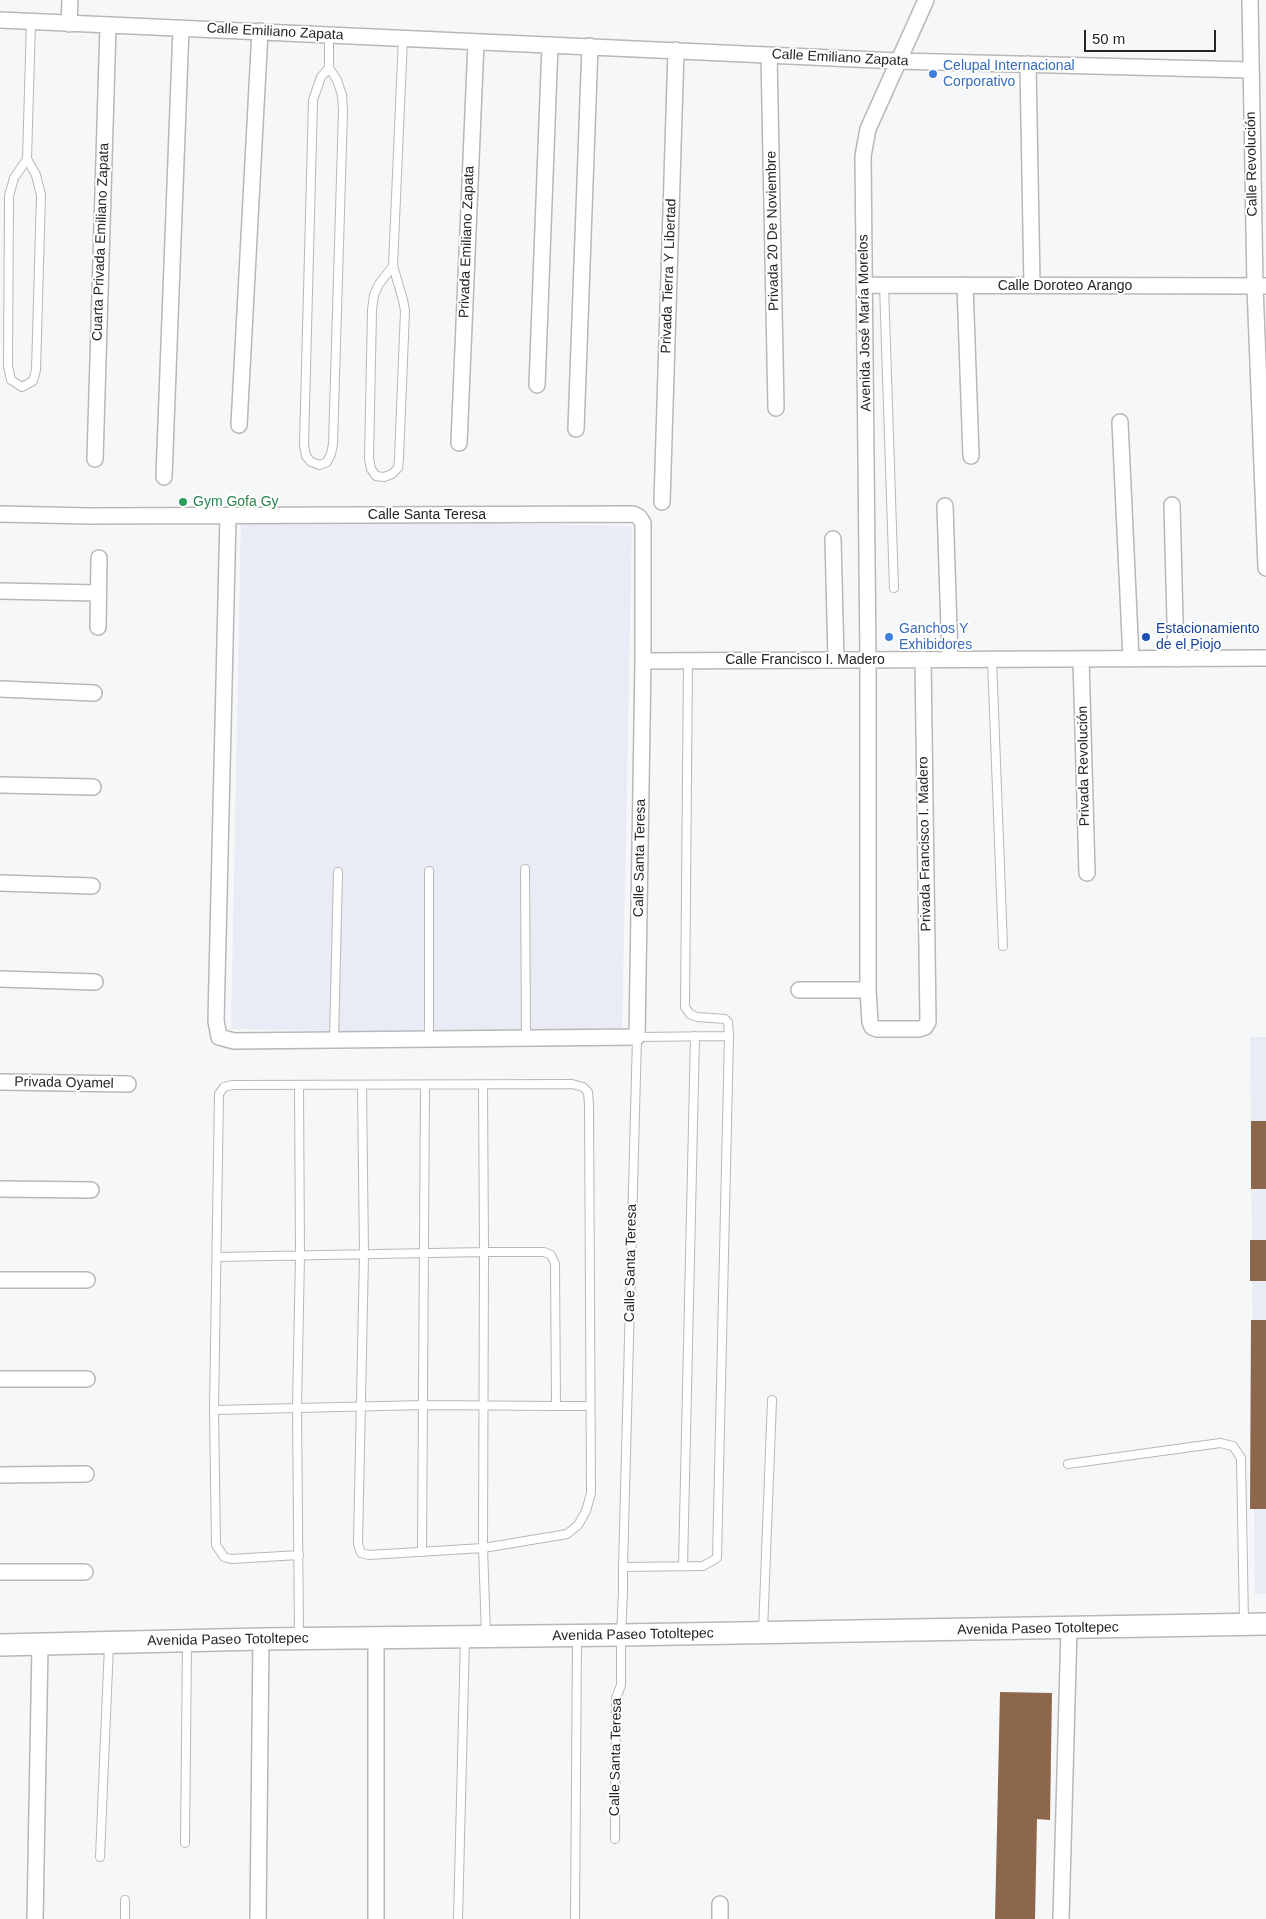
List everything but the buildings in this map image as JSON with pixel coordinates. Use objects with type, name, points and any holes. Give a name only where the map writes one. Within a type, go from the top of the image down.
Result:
[{"type":"main road","name":"Avenida Paseo Totoltepec","points":[[0,1645],[300,1638],[763,1633],[1266,1624]]},
{"type":"street","points":[[69,24],[70,0]]},
{"type":"street","name":"Avenida José María Morelos","points":[[925,1027],[919,1029],[872,1027],[870,1022],[868,990],[868,660],[864,141],[926,0]]},
{"type":"street","name":"Calle Revolución","points":[[1250,0],[1250,70],[1260,286],[1266,568]]},
{"type":"street","name":"Calle Emiliano Zapata","points":[[0,20],[898,61],[1250,70]]},
{"type":"street","name":"Cuarta Privada Emiliano Zapata","points":[[95,459],[108,26]]},
{"type":"street","points":[[164,477],[181,28]]},
{"type":"street","points":[[239,425],[260,31]]},
{"type":"street","name":"Privada Emiliano Zapata","points":[[459,443],[476,42]]},
{"type":"street","points":[[537,385],[550,45]]},
{"type":"street","points":[[576,429],[590,46]]},
{"type":"street","name":"Privada Tierra Y Libertad","points":[[662,502],[676,50]]},
{"type":"street","name":"Privada 20 De Noviembre","points":[[769,55],[776,408]]},
{"type":"street","points":[[1028,64],[1032,286]]},
{"type":"street","name":"Calle Doroteo Arango","points":[[864,285],[1260,286]]},
{"type":"street","points":[[965,285],[971,456]]},
{"type":"street","points":[[1120,422],[1132,659]]},
{"type":"street","points":[[1172,505],[1176,659]]},
{"type":"street","points":[[945,506],[950,659]]},
{"type":"street","name":"Calle Santa Teresa","points":[[0,514],[90,516],[633,514],[639,517],[643,523],[643,662],[637,1037]]},
{"type":"street","points":[[228,516],[216,1021],[219,1037],[234,1041],[637,1037]]},
{"type":"street","points":[[833,539],[836,660]]},
{"type":"street","points":[[98,627],[99,558]]},
{"type":"street","points":[[0,591],[97,593]]},
{"type":"street","name":"Calle Francisco I. Madero","points":[[643,662],[1266,658]]},
{"type":"street","name":"Privada Francisco I. Madero","points":[[923,659],[928,1022],[925,1027]]},
{"type":"street","name":"Privada Revolución","points":[[1081,659],[1087,872]]},
{"type":"street","points":[[0,689],[94,693]]},
{"type":"street","points":[[0,785],[92,787]]},
{"type":"street","points":[[0,883],[92,886]]},
{"type":"street","points":[[0,979],[95,982]]},
{"type":"street","points":[[799,990],[868,990]]},
{"type":"street","name":"Privada Oyamel","points":[[0,1082],[128,1084]]},
{"type":"street","points":[[0,1189],[91,1190]]},
{"type":"street","points":[[0,1280],[87,1280]]},
{"type":"street","points":[[0,1379],[87,1379]]},
{"type":"street","points":[[0,1475],[86,1474]]},
{"type":"street","points":[[0,1572],[85,1572]]},
{"type":"street","points":[[1061,1919],[1069,1628]]},
{"type":"street","points":[[376,1637],[376,1919]]},
{"type":"street","points":[[258,1919],[260,1639]]},
{"type":"street","points":[[35,1919],[40,1644]]},
{"type":"lane","points":[[27,159],[14,178],[9,196],[8,366],[11,380],[22,387],[33,381],[36,370],[41,195],[36,175],[27,159],[31,22]]},
{"type":"lane","points":[[329,35],[329,68],[337,80],[342,95],[343,111],[333,444],[327,462],[320,465],[311,462],[306,456],[304,445],[313,100],[321,77],[329,68]]},
{"type":"lane","points":[[393,266],[379,284],[374,295],[372,310],[369,459],[371,469],[376,476],[384,477],[392,474],[398,468],[400,458],[404,300],[393,266],[403,38]]},
{"type":"lane","points":[[884,285],[894,588]]},
{"type":"lane","points":[[992,659],[1003,946]]},
{"type":"lane","points":[[623,1567],[702,1566],[717,1558],[729,1036],[728,1022],[725,1019],[697,1017],[690,1014],[685,1007],[688,661]]},
{"type":"lane","points":[[525,869],[526,1039]]},
{"type":"lane","points":[[429,871],[429,1039]]},
{"type":"lane","points":[[334,1040],[338,872]]},
{"type":"lane","points":[[683,1566],[695,1036]]},
{"type":"lane","points":[[637,1037],[729,1036]]},
{"type":"lane","name":"Calle Santa Teresa","points":[[615,1839],[616,1698],[621,1685],[637,1037]]},
{"type":"lane","points":[[299,1555],[231,1560],[224,1557],[216,1545],[214,1410],[219,1094],[224,1087],[232,1085],[572,1084],[583,1086],[588,1092],[589,1105],[591,1493],[586,1511],[578,1525],[567,1534],[483,1548],[368,1555],[361,1553],[358,1544],[364,1255],[362,1085]]},
{"type":"lane","points":[[422,1552],[425,1085]]},
{"type":"lane","points":[[483,1085],[483,1548],[486,1636]]},
{"type":"lane","points":[[299,1086],[300,1256],[297,1407],[300,1638]]},
{"type":"lane","points":[[217,1258],[484,1252],[544,1252],[551,1255],[555,1264],[556,1406]]},
{"type":"lane","points":[[763,1633],[772,1400]]},
{"type":"lane","points":[[214,1410],[361,1405],[590,1406]]},
{"type":"lane","points":[[1068,1464],[1220,1443],[1233,1446],[1241,1458],[1244,1624]]},
{"type":"lane","points":[[575,1919],[577,1635]]},
{"type":"lane","points":[[458,1919],[464,1636]]},
{"type":"lane","points":[[185,1843],[187,1641]]},
{"type":"lane","points":[[100,1857],[109,1643]]},
{"type":"lane","points":[[125,1900],[125,1919]]},
{"type":"shaded area","points":[[241,518],[632,526],[622,1036],[231,1029]]},
{"type":"shaded area","points":[[1250,1037],[1266,1037],[1266,1594],[1255,1594]]},
{"type":"place","name":"Celupal Internacional Corporativo","points":[[933,74]]},
{"type":"place","name":"Gym Gofa Gy","points":[[183,502]]},
{"type":"place","name":"Ganchos Y Exhibidores","points":[[889,637]]},
{"type":"place","name":"Estacionamiento de el Piojo","points":[[1146,637]]}]
